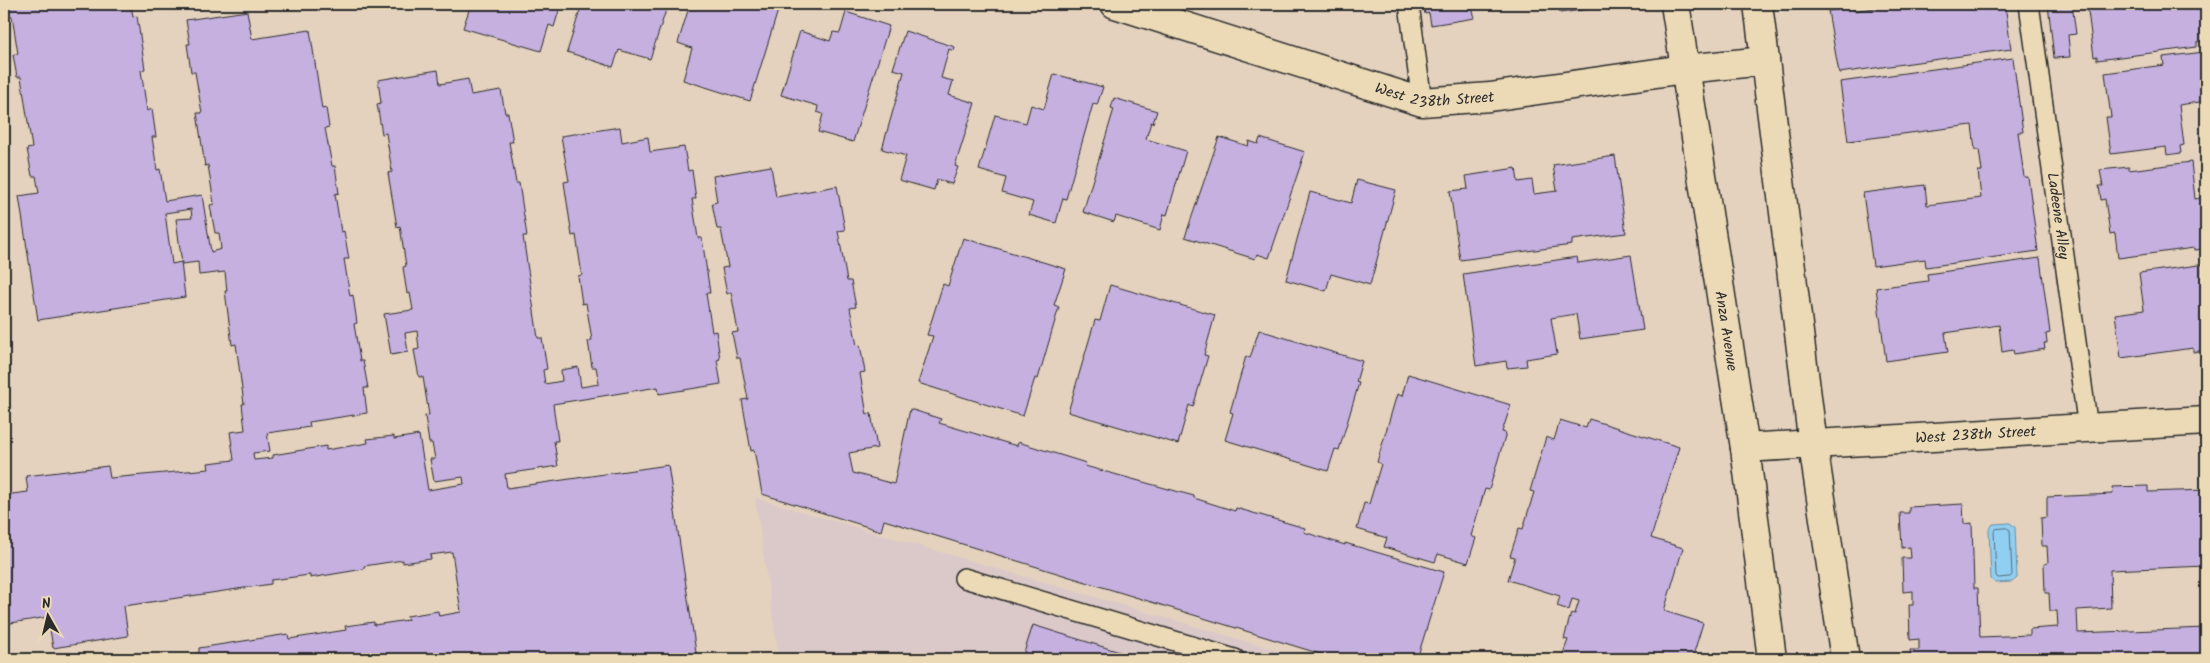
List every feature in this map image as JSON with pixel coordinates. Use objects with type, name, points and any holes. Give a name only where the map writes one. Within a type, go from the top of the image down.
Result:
[{"type":"main road","name":"West 238th Street","points":[[1115,4],[1422,102],[1490,97],[1684,69],[1765,61]]},
{"type":"main road","name":"Anza Avenue","points":[[1675,4],[1744,448],[1772,659]]},
{"type":"main road","points":[[1758,4],[1813,445],[1845,659]]},
{"type":"main road","name":"West 238th Street","points":[[1744,448],[2206,421]]},
{"type":"lane","points":[[1409,4],[1422,102]]},
{"type":"lane","name":"Ladeene Alley","points":[[2029,4],[2088,428]]},
{"type":"lane","points":[[964,578],[1234,659]]},
{"type":"shaded area","points":[[755,498],[1307,659],[779,659]]},
{"type":"water","points":[[2010,523],[2015,527],[2017,578],[2012,582],[1995,583],[1991,579],[1989,530],[1993,524]]},
{"type":"building","points":[[6,4],[131,4],[133,17],[137,16],[145,69],[141,70],[147,111],[152,109],[156,137],[152,137],[157,170],[160,169],[165,201],[202,195],[211,252],[221,249],[219,233],[215,233],[210,205],[214,204],[208,165],[205,166],[197,113],[202,113],[195,72],[191,72],[187,44],[190,44],[186,20],[247,11],[252,39],[310,30],[322,109],[326,108],[329,127],[325,128],[332,166],[335,166],[339,193],[335,194],[341,232],[344,231],[349,259],[344,259],[350,296],[353,295],[357,323],[354,324],[360,361],[363,361],[368,388],[364,388],[367,413],[309,422],[310,427],[267,433],[270,451],[253,453],[254,460],[273,458],[273,455],[326,446],[326,450],[368,443],[367,439],[394,436],[394,439],[419,435],[428,490],[464,484],[463,477],[434,481],[430,459],[435,459],[432,443],[429,443],[425,416],[429,415],[423,377],[419,377],[414,350],[419,349],[417,331],[405,333],[408,352],[391,355],[384,314],[413,310],[410,293],[407,294],[403,267],[406,266],[400,226],[397,227],[388,173],[392,172],[386,133],[382,134],[377,104],[381,103],[378,80],[438,70],[440,84],[468,79],[471,95],[501,90],[505,113],[508,113],[513,142],[509,142],[516,183],[519,183],[527,236],[523,236],[538,338],[542,338],[547,369],[543,370],[545,384],[562,381],[561,370],[578,367],[581,387],[599,384],[596,367],[592,367],[588,341],[592,340],[586,303],[582,304],[578,276],[582,275],[576,235],[572,236],[564,182],[569,181],[561,136],[620,127],[622,142],[648,137],[650,152],[684,147],[688,171],[692,170],[696,199],[692,199],[698,238],[702,238],[710,293],[706,293],[712,332],[716,331],[720,359],[717,360],[721,384],[659,394],[658,387],[553,404],[558,441],[554,441],[558,466],[505,474],[507,488],[668,465],[697,659],[192,659],[191,654],[199,653],[199,648],[288,634],[289,639],[346,630],[345,626],[374,622],[374,625],[408,620],[407,616],[438,611],[439,616],[461,612],[452,552],[430,555],[431,559],[403,563],[403,560],[364,566],[364,569],[310,578],[310,575],[271,580],[271,584],[124,606],[128,636],[53,648],[48,617],[5,624],[6,630],[4,630],[4,495],[28,492],[26,476],[108,466],[110,478],[209,469],[208,463],[234,460],[230,432],[245,430],[242,404],[244,404],[236,344],[232,345],[225,291],[227,291],[225,272],[199,275],[198,262],[182,264],[176,219],[192,218],[191,209],[165,213],[172,264],[181,262],[185,297],[38,320],[19,196],[39,193],[36,176],[32,176],[27,149],[32,148],[21,77],[17,77],[13,55],[18,54],[12,16],[8,16]]},
{"type":"building","points":[[471,4],[561,4],[554,27],[549,25],[541,51],[463,28]]},
{"type":"building","points":[[582,4],[668,4],[650,59],[619,50],[613,67],[567,52]]},
{"type":"building","points":[[690,4],[780,4],[750,101],[683,80],[692,48],[678,43]]},
{"type":"building","points":[[1423,4],[1471,4],[1475,18],[1431,25],[1429,13],[1425,14]]},
{"type":"building","points":[[1559,4],[1589,4],[1590,9],[1560,13]]},
{"type":"building","points":[[1904,4],[2005,4],[2011,49],[1839,73],[1828,11],[1854,8],[1854,11]]},
{"type":"building","points":[[2048,4],[2072,4],[2076,34],[2068,35],[2070,57],[2054,58]]},
{"type":"building","points":[[2087,4],[2204,4],[2206,41],[2197,42],[2197,47],[2097,60],[2097,56],[2094,57]]},
{"type":"building","points":[[846,12],[889,26],[853,142],[818,132],[823,114],[817,112],[818,106],[781,95],[800,31],[830,41],[833,32],[840,33]]},
{"type":"building","points":[[905,31],[955,47],[954,51],[949,49],[941,78],[953,81],[949,95],[975,103],[955,166],[958,167],[952,184],[937,180],[934,190],[899,180],[906,156],[882,149],[904,72],[893,69]]},
{"type":"building","points":[[2204,52],[2206,101],[2179,105],[2184,145],[2180,146],[2181,153],[2167,155],[2166,147],[2111,154],[2106,117],[2111,117],[2105,73],[2164,65],[2163,57]]},
{"type":"building","points":[[2013,58],[2023,132],[2018,132],[2024,177],[2028,177],[2038,251],[1926,267],[1925,259],[1873,266],[1863,193],[1925,185],[1927,205],[1981,198],[1978,171],[1982,171],[1979,150],[1975,150],[1972,125],[1848,141],[1840,82]]},
{"type":"building","points":[[1054,74],[1103,87],[1097,105],[1093,104],[1066,199],[1063,198],[1056,223],[1029,215],[1033,202],[1002,193],[1006,178],[979,170],[995,115],[1026,123],[1031,105],[1044,109]]},
{"type":"building","points":[[1114,98],[1157,111],[1153,123],[1151,122],[1146,139],[1186,151],[1167,215],[1164,214],[1160,230],[1116,216],[1114,222],[1083,212],[1114,109],[1111,108]]},
{"type":"building","points":[[1219,137],[1248,146],[1249,141],[1258,144],[1260,138],[1305,152],[1269,258],[1257,254],[1255,259],[1185,237]]},
{"type":"building","points":[[1615,156],[1626,233],[1572,240],[1572,245],[1460,260],[1450,191],[1468,189],[1466,176],[1516,168],[1518,182],[1532,180],[1534,194],[1557,191],[1553,165]]},
{"type":"building","points":[[2191,162],[2195,199],[2206,197],[2206,249],[2194,250],[2194,248],[2118,258],[2115,233],[2110,234],[2105,199],[2101,200],[2099,186],[2103,186],[2100,170],[2129,167],[2129,170]]},
{"type":"building","points":[[771,166],[776,197],[837,186],[845,230],[838,231],[847,281],[851,281],[856,307],[850,308],[857,346],[860,345],[865,372],[860,373],[867,415],[871,413],[877,448],[849,453],[853,473],[894,484],[910,409],[941,419],[939,423],[1017,446],[1018,442],[1086,463],[1085,466],[1194,496],[1194,498],[1235,511],[1236,508],[1305,528],[1304,532],[1345,545],[1345,543],[1444,572],[1417,659],[1337,659],[884,520],[881,531],[762,494],[754,450],[751,451],[742,400],[748,399],[740,358],[737,358],[732,333],[738,332],[731,292],[727,294],[722,268],[728,267],[721,229],[717,229],[712,203],[717,202],[713,176]]},
{"type":"building","points":[[1357,180],[1396,190],[1370,285],[1331,274],[1326,291],[1286,280],[1310,192],[1351,203]]},
{"type":"building","points":[[963,238],[1066,269],[1054,305],[1059,307],[1038,379],[1035,378],[1023,416],[918,383],[933,336],[927,335],[943,284],[948,286]]},
{"type":"building","points":[[1631,255],[1643,330],[1580,339],[1576,314],[1551,318],[1557,354],[1526,359],[1527,366],[1507,368],[1506,361],[1476,366],[1463,274],[1577,257],[1578,263]]},
{"type":"building","points":[[2040,258],[2050,333],[2046,334],[2047,343],[2044,343],[2045,349],[2014,354],[2013,350],[2002,352],[1999,325],[1945,333],[1948,352],[1886,361],[1876,288],[1928,281],[1927,274]]},
{"type":"building","points":[[2206,264],[2206,350],[2193,352],[2193,348],[2121,358],[2115,314],[2144,310],[2139,273]]},
{"type":"building","points":[[1110,285],[1215,315],[1204,355],[1208,356],[1193,407],[1189,405],[1178,444],[1068,412],[1095,320],[1100,321]]},
{"type":"building","points":[[1259,330],[1362,361],[1356,382],[1359,383],[1339,450],[1335,449],[1328,471],[1225,440],[1233,413],[1230,412],[1246,356],[1250,358]]},
{"type":"building","points":[[1408,374],[1511,405],[1502,432],[1506,433],[1489,490],[1485,489],[1471,536],[1476,538],[1468,563],[1438,554],[1435,562],[1384,547],[1387,538],[1357,529],[1364,503],[1369,504],[1381,464],[1377,462],[1397,394],[1402,396]]},
{"type":"building","points":[[1589,419],[1679,447],[1651,538],[1683,548],[1664,611],[1703,623],[1692,659],[1561,659],[1568,640],[1564,639],[1571,613],[1575,614],[1579,601],[1572,599],[1569,610],[1557,606],[1560,596],[1508,580],[1515,557],[1510,556],[1519,528],[1523,529],[1534,492],[1530,491],[1546,437],[1554,440],[1560,420],[1586,428]]},
{"type":"building","points":[[2148,486],[2148,492],[2206,490],[2206,566],[2110,570],[2111,608],[2077,610],[2078,633],[2206,628],[2206,659],[1911,659],[1910,650],[1919,650],[1919,639],[1910,640],[1909,605],[1913,605],[1913,591],[1903,592],[1902,558],[1911,558],[1910,547],[1902,548],[1900,513],[1909,513],[1909,507],[1963,504],[1964,524],[1972,523],[1974,588],[1978,588],[1980,637],[2030,635],[2030,629],[2058,627],[2057,611],[2050,611],[2049,593],[2045,593],[2044,564],[2048,563],[2047,546],[2042,546],[2041,518],[2047,517],[2047,497],[2113,494],[2112,487]]},
{"type":"building","points":[[1033,625],[1142,659],[1022,659]]}]
